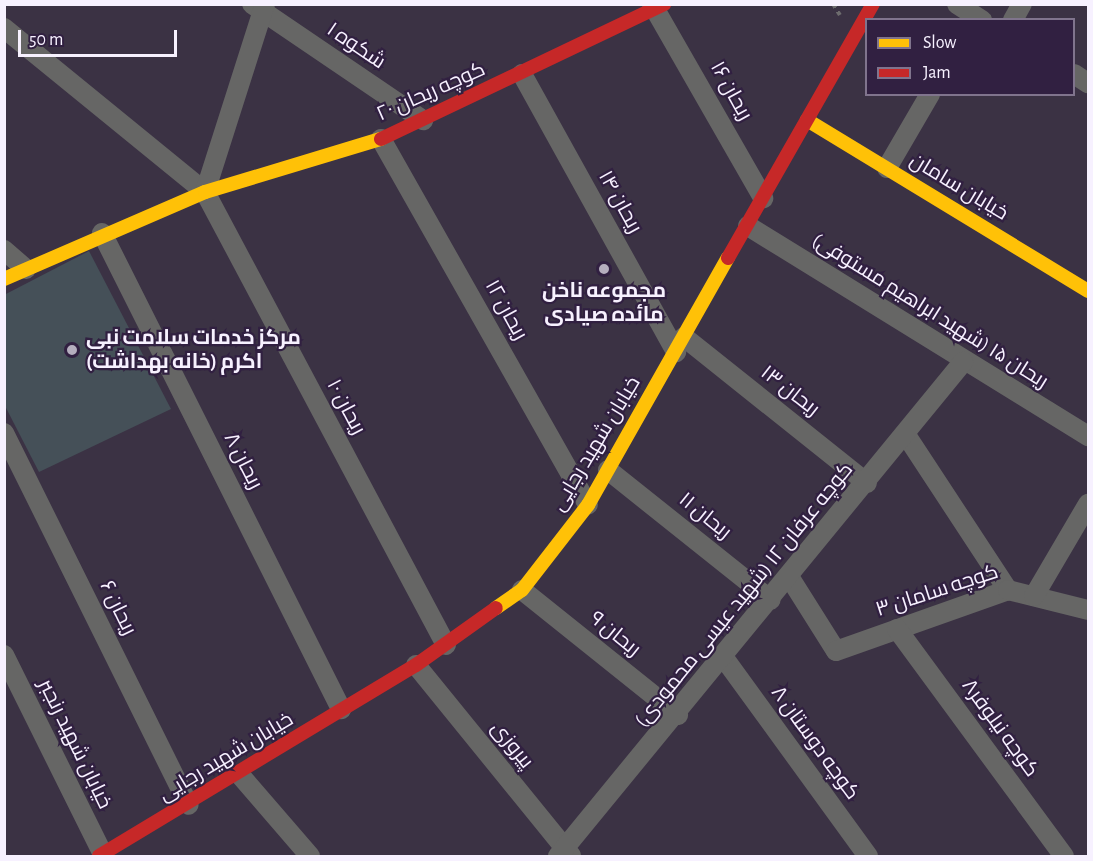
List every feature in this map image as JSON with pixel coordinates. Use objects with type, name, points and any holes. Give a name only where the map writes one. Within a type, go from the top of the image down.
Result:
[{"type":"street","name":"خیابان شهید رجایی","points":[[865,18],[873,4]]},
{"type":"street","points":[[957,4],[978,18]]},
{"type":"street","points":[[1014,18],[1022,4]]},
{"type":"street","name":"کوچه ریحان ۲۰","points":[[4,279],[102,233],[205,192],[381,139],[522,74],[658,6]]},
{"type":"street","name":"ریحان ۱۶","points":[[658,6],[763,198]]},
{"type":"street","points":[[4,28],[205,192],[260,7]]},
{"type":"street","name":"شکوه ۱","points":[[260,7],[423,120]]},
{"type":"street","name":"خیابان شهید رجایی","points":[[101,855],[240,775],[416,665],[522,590],[588,505],[865,18]]},
{"type":"street","name":"ریحان ۱۴","points":[[522,74],[680,345]]},
{"type":"street","points":[[1075,75],[1089,83]]},
{"type":"street","points":[[887,168],[929,96]]},
{"type":"street","name":"خیابان سامان","points":[[807,120],[1089,291]]},
{"type":"street","name":"ریحان ۱۲","points":[[381,139],[588,505]]},
{"type":"street","name":"ریحان ۱۰","points":[[205,192],[446,645]]},
{"type":"street","name":"ریحان ۱۵ (شهید ابراهیم مستوفی)","points":[[748,226],[963,362],[1089,436]]},
{"type":"street","name":"ریحان ۸","points":[[102,233],[341,710]]},
{"type":"street","points":[[4,250],[26,269]]},
{"type":"street","name":"ریحان ۱۳","points":[[680,345],[867,483]]},
{"type":"street","name":"کوچه عرفان ۱۲ (شهید عیسی محمودی)","points":[[565,854],[963,362]]},
{"type":"street","name":"ریحان ۶","points":[[4,433],[189,805]]},
{"type":"street","points":[[906,435],[1008,590]]},
{"type":"street","name":"ریحان ۱۱","points":[[608,470],[771,600]]},
{"type":"street","points":[[1034,596],[1089,504]]},
{"type":"street","name":"کوچه سامان ۳","points":[[790,578],[836,651],[1008,590],[1089,610]]},
{"type":"street","name":"ریحان ۹","points":[[522,590],[678,715]]},
{"type":"street","name":"کوچه نیلوفر۸","points":[[897,629],[1064,856]]},
{"type":"street","name":"خیابان شهید رنجبر","points":[[4,656],[101,855]]},
{"type":"street","name":"کوچه دوستان ۸","points":[[724,658],[868,856]]},
{"type":"street","name":"پیروزی","points":[[416,665],[565,854]]},
{"type":"street","points":[[240,775],[310,856]]},
{"type":"building","name":"مرکز خدمات سلامت نبی اکرم (خانه بهداشت)","points":[[89,251],[171,409],[39,472],[4,404],[4,295]]},
{"type":"traffic: slow","points":[[807,120],[1088,291]]},
{"type":"traffic: slow","points":[[4,279],[205,192],[381,139]]},
{"type":"traffic: slow","points":[[496,608],[522,590],[588,505],[728,258]]},
{"type":"traffic: jam","points":[[381,139],[664,4]]},
{"type":"traffic: jam","points":[[865,18],[873,4]]},
{"type":"traffic: jam","points":[[728,258],[865,18]]},
{"type":"traffic: jam","points":[[99,856],[416,665],[496,608]]},
{"type":"place","name":"مجموعه ناخن مائده صیادی","points":[[604,269]]},
{"type":"place","name":"مرکز خدمات سلامت نبی اکرم (خانه بهداشت)","points":[[72,350]]}]
